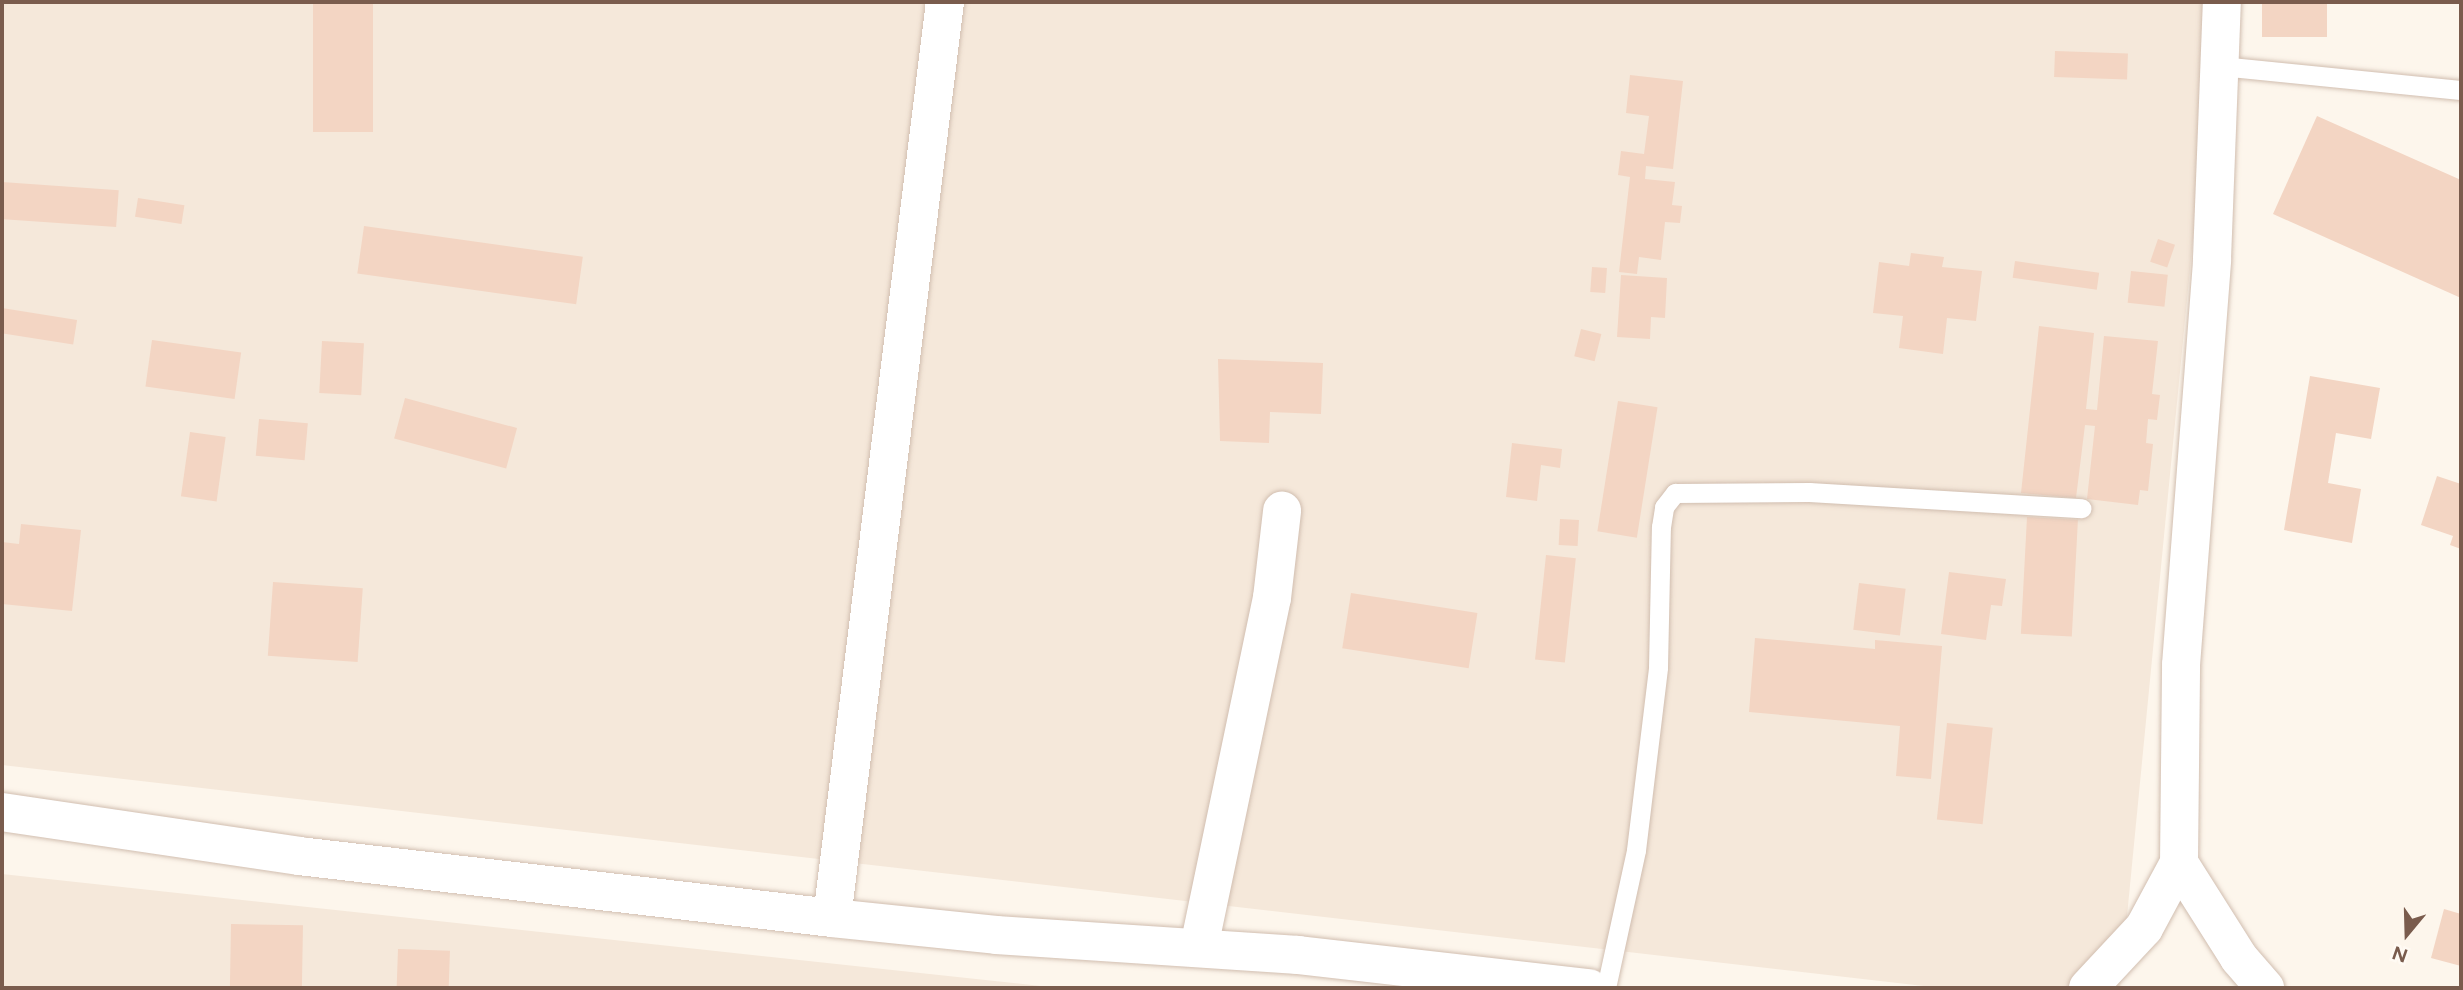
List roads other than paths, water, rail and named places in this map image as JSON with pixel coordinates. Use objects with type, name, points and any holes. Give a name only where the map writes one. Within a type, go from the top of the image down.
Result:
[{"type":"street","points":[[832,918],[945,2]]},
{"type":"street","points":[[2088,988],[2144,928],[2179,863],[2181,665],[2199,461],[2222,2]]},
{"type":"street","points":[[1199,947],[1272,598],[1282,511]]},
{"type":"street","points":[[2,812],[299,856],[832,918],[996,935],[1199,947],[1478,982],[1589,988]]},
{"type":"street","points":[[2179,863],[2239,958],[2265,988]]},
{"type":"lane","points":[[2220,66],[2461,90]]},
{"type":"lane","points":[[1606,988],[1636,850],[1658,667],[1661,527],[1664,508],[1675,493],[1809,492],[2082,508]]}]
